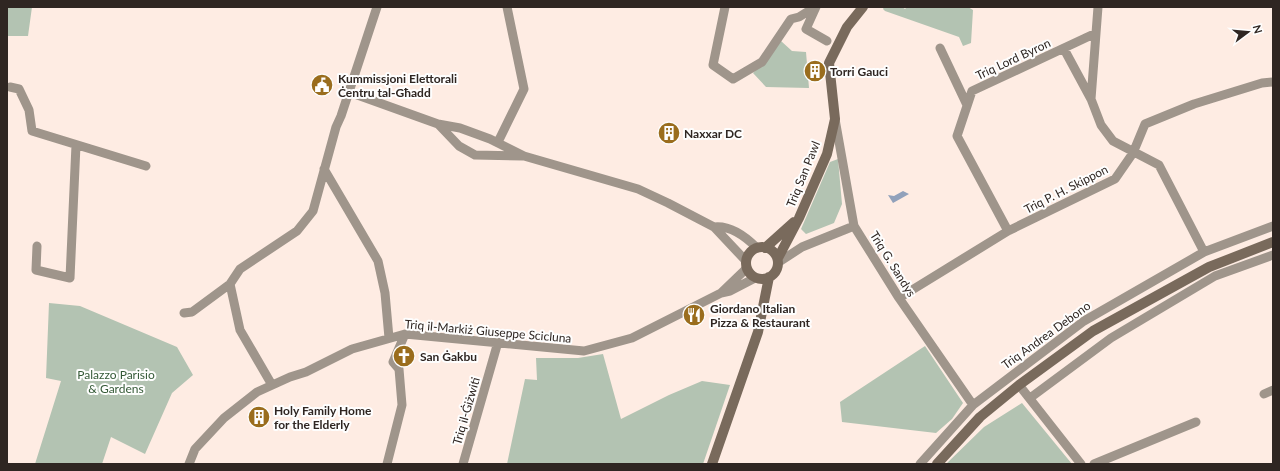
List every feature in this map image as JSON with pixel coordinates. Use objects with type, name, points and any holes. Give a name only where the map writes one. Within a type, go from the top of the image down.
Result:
[{"type":"main road","name":"Triq San Pawl","points":[[712,464],[758,332],[769,277],[776,270],[779,260],[827,154],[835,119],[829,63],[847,27],[863,7]]},
{"type":"main road","name":"Triq San Pawl","points":[[762,310],[756,279],[746,265],[751,252],[761,248],[799,218]]},
{"type":"main road","name":"Triq Andrea Debono","points":[[937,464],[980,417],[1019,385],[1094,331],[1209,267],[1273,242]]},
{"type":"main road","points":[[761,248],[774,252],[779,260]]},
{"type":"main road","points":[[756,279],[769,277]]},
{"type":"street","points":[[184,313],[192,312],[230,284],[240,269],[297,231],[313,211],[336,127],[342,116],[377,7]]},
{"type":"street","points":[[498,142],[524,89],[507,7]]},
{"type":"street","points":[[726,7],[712,65],[733,79],[762,62],[791,19],[799,17],[815,7]]},
{"type":"street","points":[[815,7],[806,29],[827,41]]},
{"type":"street","points":[[1091,99],[1098,7]]},
{"type":"street","name":"Triq Lord Byron","points":[[1008,231],[957,136],[972,91],[1096,33]]},
{"type":"street","points":[[940,48],[967,105]]},
{"type":"street","points":[[1064,48],[1091,99],[1105,133],[1113,141],[1133,153],[1159,165],[1204,252]]},
{"type":"street","name":"Triq P. H. Skippon","points":[[899,298],[1008,231],[1115,179],[1133,153],[1145,124],[1194,104],[1262,83],[1273,82]]},
{"type":"street","points":[[10,87],[19,89],[29,110],[32,131],[146,166]]},
{"type":"street","points":[[349,92],[438,124],[460,128],[498,142],[524,156],[638,190],[668,202],[714,227],[746,265]]},
{"type":"street","name":"Triq G. Sandys","points":[[835,119],[854,226],[899,298],[973,405]]},
{"type":"street","points":[[438,124],[459,146],[475,155],[524,156]]},
{"type":"street","points":[[37,246],[36,270],[70,278],[76,145]]},
{"type":"street","points":[[324,169],[378,261],[385,293],[389,338]]},
{"type":"street","points":[[714,227],[722,226],[732,230],[761,248]]},
{"type":"street","points":[[779,260],[802,247],[854,226]]},
{"type":"street","name":"Triq Andrea Debono","points":[[920,464],[973,405],[1084,321],[1204,252],[1273,226]]},
{"type":"street","points":[[1030,398],[1111,338],[1214,276],[1273,255]]},
{"type":"street","name":"Triq il-Markiż Giuseppe Scicluna","points":[[721,293],[746,265]]},
{"type":"street","name":"Triq il-Markiż Giuseppe Scicluna","points":[[189,464],[195,449],[224,418],[257,392],[306,372],[352,349],[406,334],[584,351],[632,338],[721,293],[730,291],[756,279]]},
{"type":"street","points":[[230,284],[240,330],[272,385]]},
{"type":"street","points":[[387,464],[402,405],[399,369],[393,362],[406,334]]},
{"type":"street","name":"Triq il-Ġiżwiti","points":[[463,464],[498,342]]},
{"type":"street","points":[[1019,385],[1081,464]]},
{"type":"street","points":[[216,413],[224,418]]},
{"type":"street","points":[[1094,464],[1196,422]]},
{"type":"green space","points":[[7,7],[32,7],[28,36],[7,36]]},
{"type":"green space","points":[[884,7],[902,7],[905,9],[907,7],[968,7],[973,10],[971,43],[963,46],[959,37],[885,11],[883,9]]},
{"type":"green space","points":[[781,41],[792,51],[806,52],[809,88],[766,87],[753,73]]},
{"type":"green space","points":[[838,159],[842,204],[834,223],[806,234],[801,229],[830,162]]},
{"type":"green space","name":"Palazzo Parisio & Gardens","points":[[49,303],[80,306],[177,347],[193,375],[172,393],[145,454],[111,437],[102,464],[35,464],[61,381],[46,378]]},
{"type":"green space","points":[[925,346],[963,403],[952,419],[936,433],[842,422],[840,402]]},
{"type":"green space","points":[[603,354],[621,419],[669,395],[702,381],[730,385],[703,464],[507,464],[525,379],[537,380],[536,358],[578,358]]},
{"type":"green space","points":[[1022,403],[1072,464],[946,464],[984,427]]},
{"type":"water","points":[[903,191],[909,194],[893,203],[888,195],[894,196]]},
{"type":"place","name":"Torri Gauci","points":[[815,71]]},
{"type":"place","name":"Kummissjoni Elettorali Ċentru tal-Għadd","points":[[322,85]]},
{"type":"place","name":"Naxxar DC","points":[[669,133]]},
{"type":"place","name":"Giordano Italian Pizza & Restaurant","points":[[694,315]]},
{"type":"place","name":"San Ġakbu","points":[[404,356]]},
{"type":"place","name":"Holy Family Home for the Elderly","points":[[259,417]]}]
